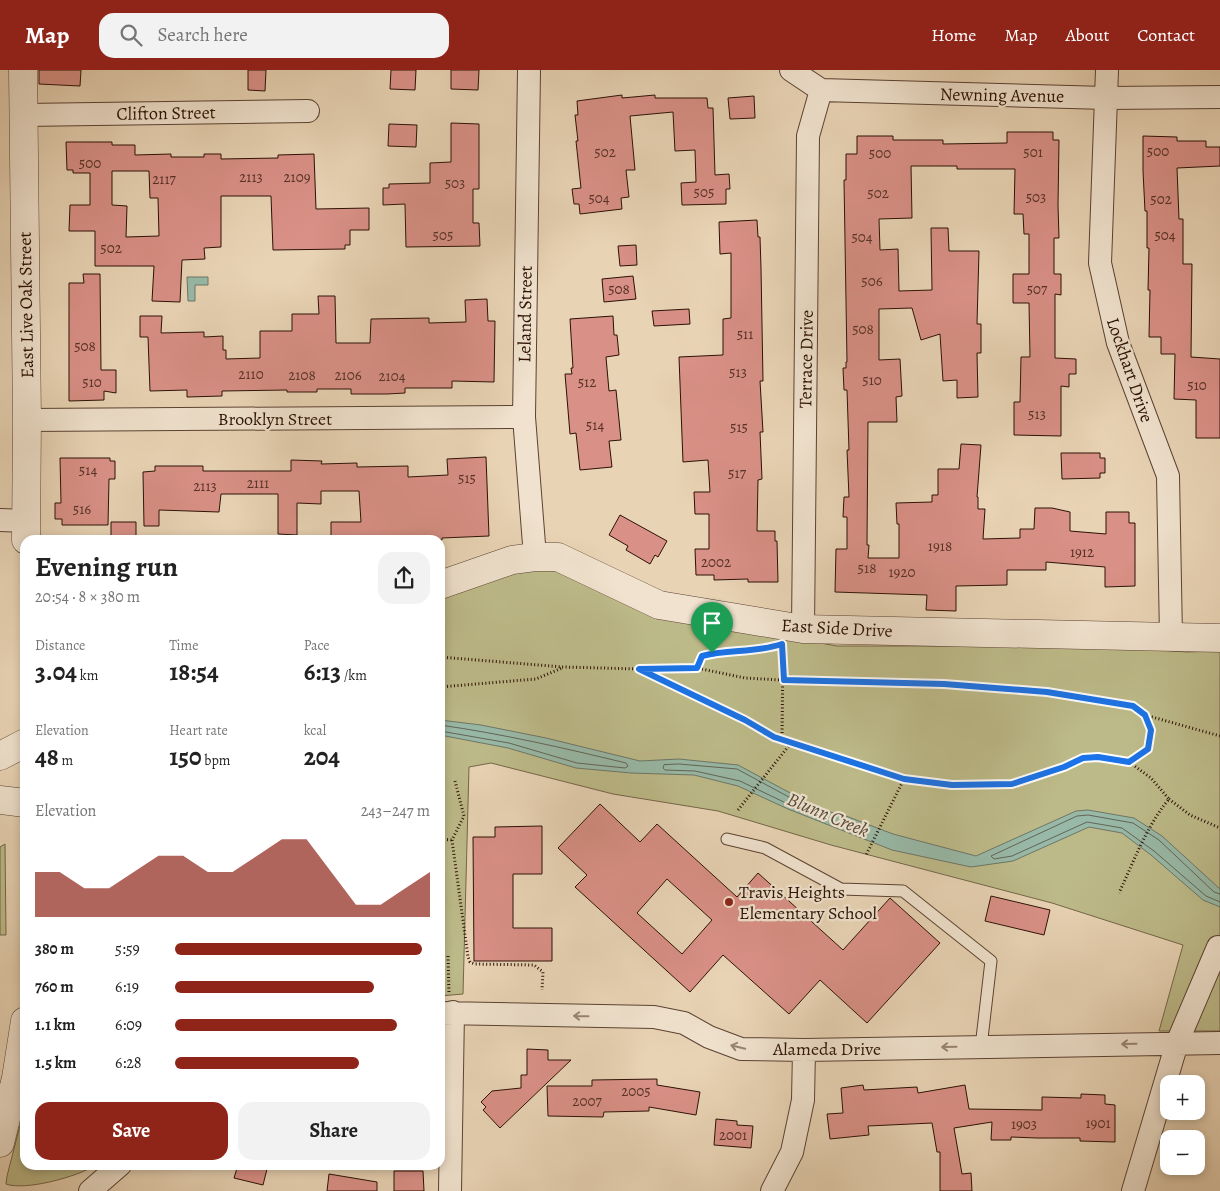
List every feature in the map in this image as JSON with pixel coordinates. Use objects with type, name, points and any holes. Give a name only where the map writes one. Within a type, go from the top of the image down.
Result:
[{"type":"street","name":"East Live Oak Street","points":[[18,527],[27,420],[23,70]]},
{"type":"street","name":"Leland Street","points":[[529,70],[524,417],[535,557]]},
{"type":"street","points":[[791,70],[821,90]]},
{"type":"street","name":"Lockhart Drive","points":[[1107,70],[1100,262],[1118,343],[1168,476],[1170,495],[1171,638]]},
{"type":"street","name":"Newning Avenue","points":[[821,90],[1106,98],[1220,97]]},
{"type":"street","name":"Terrace Drive","points":[[803,629],[808,136],[821,90]]},
{"type":"street","name":"Clifton Street","points":[[24,115],[308,110]]},
{"type":"street","name":"Brooklyn Street","points":[[27,420],[524,417]]},
{"type":"street","name":"East Side Drive","points":[[445,582],[512,560],[558,557],[659,605],[803,629],[1220,638]]},
{"type":"street","points":[[0,756],[20,746]]},
{"type":"street","points":[[0,800],[20,802]]},
{"type":"street","points":[[1133,1191],[1178,1043],[1218,947]]},
{"type":"street","points":[[447,1006],[450,1191]]},
{"type":"street","name":"Alameda Drive","points":[[447,1006],[654,1017],[684,1023],[709,1037],[741,1049],[804,1050],[1220,1043]]},
{"type":"street","points":[[772,1191],[792,1152],[802,1100],[804,1050]]},
{"type":"street","points":[[0,1143],[16,1078],[20,1053]]},
{"type":"street","points":[[90,1191],[114,1170]]},
{"type":"lane","points":[[727,839],[765,848],[841,889],[903,891],[991,961],[981,1047]]},
{"type":"path","points":[[697,668],[702,656],[712,653],[768,649],[782,644],[784,680],[782,740]]},
{"type":"path","points":[[445,657],[564,667],[697,668],[745,678],[944,684],[1047,692],[1133,706],[1145,715],[1220,736]]},
{"type":"path","points":[[445,687],[536,679],[564,667]]},
{"type":"path","points":[[639,669],[745,720],[774,737],[904,779],[952,785],[1012,784],[1050,772],[1083,758],[1098,757],[1129,762],[1151,778],[1169,799],[1190,815],[1220,828]]},
{"type":"path","points":[[1129,762],[1148,749],[1151,730],[1145,715]]},
{"type":"path","points":[[738,810],[791,743]]},
{"type":"path","points":[[866,855],[904,779]]},
{"type":"path","points":[[455,781],[464,816],[452,840],[470,962],[475,964],[534,965],[543,972],[542,990]]},
{"type":"path","points":[[1119,893],[1147,831],[1169,799]]},
{"type":"path","points":[[445,839],[452,840]]},
{"type":"path","points":[[447,1006],[448,956]]},
{"type":"shaded area","points":[[556,565],[647,612],[837,646],[1103,646],[1187,652],[1220,651],[1220,1031],[1159,1031],[1183,945],[1052,903],[831,845],[718,811],[613,794],[491,763],[469,767],[463,994],[445,996],[445,594],[530,567]]},
{"type":"shaded area","points":[[5,844],[6,935],[0,935],[0,847]]},
{"type":"shaded area","points":[[20,1125],[20,1170],[87,1170],[51,1182],[25,1186],[6,1184]]},
{"type":"water","points":[[187,277],[208,277],[208,285],[195,285],[195,301],[188,301]]},
{"type":"water","name":"Blunn Creek","points":[[445,721],[481,725],[546,738],[640,761],[679,759],[738,765],[822,810],[846,816],[893,834],[976,856],[1076,811],[1088,810],[1134,818],[1162,836],[1220,889],[1220,907],[1203,900],[1151,855],[1122,833],[1089,827],[1013,861],[971,867],[892,850],[788,809],[738,786],[694,775],[631,773],[576,768],[508,748],[445,736]]},
{"type":"building","points":[[39,70],[81,70],[80,86],[39,84]]},
{"type":"building","points":[[248,70],[266,70],[265,91],[248,90]]},
{"type":"building","points":[[391,70],[416,70],[415,90],[390,89]]},
{"type":"building","points":[[451,70],[479,70],[478,90],[451,89]]},
{"type":"building","points":[[622,95],[622,98],[655,95],[655,98],[707,98],[708,108],[713,108],[715,175],[729,174],[730,189],[726,189],[726,204],[682,205],[681,183],[696,182],[695,150],[675,151],[673,112],[630,116],[635,170],[626,170],[629,197],[621,198],[622,209],[580,214],[579,204],[574,204],[572,189],[581,188],[576,141],[578,141],[575,115],[578,115],[577,101]]},
{"type":"building","points":[[754,96],[755,118],[730,119],[728,98]]},
{"type":"building","points":[[451,123],[479,124],[479,189],[473,189],[473,223],[479,223],[480,246],[406,247],[405,204],[383,205],[383,188],[389,188],[389,184],[430,183],[430,163],[451,162]]},
{"type":"building","points":[[389,124],[417,125],[416,147],[388,146]]},
{"type":"building","points":[[1007,132],[1053,132],[1053,140],[1059,140],[1059,238],[1054,238],[1054,274],[1061,274],[1061,295],[1055,294],[1055,358],[1076,359],[1076,374],[1069,374],[1069,387],[1061,386],[1061,436],[1014,435],[1014,402],[1020,402],[1021,357],[1030,357],[1029,303],[1013,303],[1013,274],[1029,274],[1029,234],[1024,234],[1023,214],[1014,214],[1015,169],[957,169],[957,166],[911,166],[912,218],[879,219],[880,250],[898,249],[899,291],[932,290],[931,228],[948,228],[949,251],[979,251],[977,324],[981,324],[981,353],[977,353],[978,397],[957,398],[957,380],[943,381],[940,334],[921,340],[912,308],[879,309],[879,360],[900,359],[902,396],[896,397],[897,422],[868,422],[868,558],[899,558],[899,524],[897,524],[896,503],[932,502],[932,495],[938,495],[938,469],[959,469],[961,444],[981,445],[977,497],[978,509],[985,509],[983,539],[1020,538],[1020,529],[1034,529],[1035,508],[1052,508],[1070,512],[1070,531],[1106,534],[1106,512],[1129,512],[1129,523],[1135,523],[1135,586],[1105,587],[1105,567],[1046,562],[1046,570],[1007,570],[1007,585],[956,586],[956,611],[926,610],[927,595],[835,592],[836,549],[847,549],[847,517],[843,517],[844,497],[849,497],[847,390],[844,390],[843,368],[846,368],[847,362],[844,180],[846,180],[846,154],[857,154],[857,136],[893,136],[893,140],[943,140],[943,144],[1007,143]]},
{"type":"building","points":[[1143,136],[1177,137],[1177,141],[1206,141],[1206,147],[1220,147],[1220,166],[1177,168],[1179,219],[1183,219],[1183,264],[1192,264],[1191,357],[1220,359],[1220,438],[1196,438],[1196,400],[1174,399],[1175,354],[1161,354],[1161,337],[1149,337],[1149,248],[1147,248],[1147,211],[1145,211]]},
{"type":"building","points":[[66,142],[112,142],[112,145],[135,145],[135,155],[171,154],[171,157],[204,157],[204,154],[221,154],[221,159],[278,158],[278,155],[314,154],[316,209],[369,208],[369,230],[350,230],[350,245],[345,245],[345,249],[273,250],[271,196],[221,196],[221,247],[204,248],[205,259],[182,260],[180,302],[152,301],[154,266],[95,266],[95,231],[69,231],[70,205],[90,205],[90,173],[73,173],[73,170],[67,170]],"holes":[[[112,171],[149,171],[150,198],[158,198],[159,236],[126,237],[127,206],[112,205]]]},
{"type":"building","points":[[757,220],[758,237],[760,237],[761,268],[763,381],[760,381],[763,432],[760,432],[762,479],[758,480],[757,531],[775,531],[778,582],[748,582],[748,579],[714,580],[714,575],[696,575],[695,549],[709,549],[709,514],[695,514],[694,492],[710,492],[708,460],[683,462],[679,357],[723,355],[723,319],[731,318],[731,253],[720,254],[719,222]]},
{"type":"building","points":[[636,245],[637,265],[620,266],[618,246]]},
{"type":"building","points":[[83,274],[100,274],[101,370],[116,370],[116,393],[104,391],[104,400],[69,401],[69,283],[84,283]]},
{"type":"building","points":[[633,276],[636,299],[604,302],[602,279]]},
{"type":"building","points":[[318,296],[335,296],[336,343],[370,343],[371,319],[429,318],[429,323],[466,322],[465,300],[487,299],[488,321],[495,321],[494,382],[452,381],[452,388],[405,388],[405,393],[387,394],[351,394],[351,389],[317,389],[317,392],[287,392],[287,390],[222,391],[222,396],[187,397],[187,390],[150,391],[148,337],[140,337],[140,316],[162,316],[161,333],[204,332],[204,337],[223,336],[223,350],[226,350],[226,359],[260,358],[260,331],[292,331],[292,314],[319,314]]},
{"type":"building","points":[[689,309],[690,324],[654,326],[652,311]]},
{"type":"building","points":[[613,316],[614,335],[617,335],[619,355],[606,357],[609,391],[616,390],[621,440],[609,441],[612,467],[580,470],[576,433],[570,434],[565,374],[572,374],[571,368],[573,368],[570,319]]},
{"type":"building","points":[[1061,453],[1100,453],[1100,458],[1105,458],[1105,473],[1100,473],[1100,478],[1062,479]]},
{"type":"building","points":[[486,457],[489,536],[445,538],[445,535],[331,535],[331,522],[361,522],[359,491],[321,491],[321,504],[297,503],[297,535],[278,534],[278,494],[221,494],[219,512],[159,510],[159,526],[144,526],[143,472],[155,471],[155,466],[203,466],[203,471],[291,471],[291,460],[322,461],[321,464],[357,463],[357,467],[408,466],[408,477],[448,475],[447,459]]},
{"type":"building","points":[[60,458],[110,458],[110,461],[115,461],[115,479],[109,479],[108,525],[62,525],[62,519],[55,519],[55,503],[61,503]]},
{"type":"building","points":[[620,515],[667,541],[658,557],[655,555],[650,564],[626,550],[628,546],[609,535]]},
{"type":"building","points":[[111,522],[136,522],[136,535],[111,535]]},
{"type":"building","points":[[600,804],[640,842],[657,824],[737,897],[758,873],[843,950],[890,898],[940,943],[867,1023],[820,980],[789,1014],[723,955],[690,992],[575,887],[587,875],[558,848]],"holes":[[[667,879],[712,920],[682,954],[637,913]]]},
{"type":"building","points":[[542,826],[542,874],[513,874],[513,928],[552,928],[552,961],[474,961],[473,837],[495,837],[495,827]]},
{"type":"building","points":[[991,896],[1050,910],[1044,935],[985,921]]},
{"type":"building","points":[[527,1049],[548,1050],[548,1060],[571,1060],[500,1128],[483,1110],[486,1107],[481,1102],[492,1091],[521,1088],[521,1075],[527,1075]]},
{"type":"building","points":[[657,1079],[657,1085],[700,1092],[696,1115],[649,1107],[649,1111],[604,1112],[603,1117],[548,1116],[547,1086],[592,1086],[592,1080]]},
{"type":"building","points":[[863,1085],[864,1090],[917,1087],[918,1093],[965,1085],[969,1109],[1042,1110],[1042,1097],[1081,1098],[1081,1094],[1105,1095],[1105,1104],[1115,1105],[1115,1142],[1080,1141],[1080,1138],[1011,1137],[1011,1140],[991,1140],[992,1122],[954,1128],[962,1174],[971,1173],[972,1191],[940,1191],[940,1152],[937,1152],[932,1123],[868,1126],[869,1135],[830,1139],[827,1114],[843,1113],[841,1088]]},
{"type":"building","points":[[716,1119],[737,1121],[737,1125],[753,1126],[751,1148],[714,1145]]},
{"type":"building","points":[[236,1170],[267,1170],[263,1185],[234,1178]]},
{"type":"building","points":[[394,1171],[423,1171],[424,1191],[394,1191]]},
{"type":"building","points":[[329,1174],[377,1182],[377,1191],[327,1191]]},
{"type":"place","name":"Travis Heights Elementary School","points":[[729,902]]},
{"type":"route","points":[[782,644],[784,680],[944,684],[1047,692],[1133,706],[1145,715],[1151,730],[1148,749],[1129,762],[1098,757],[1083,758],[1064,767],[1012,784],[952,785],[904,779],[774,737],[745,720],[639,669],[697,668],[702,656],[712,653],[768,649],[782,644]]}]
